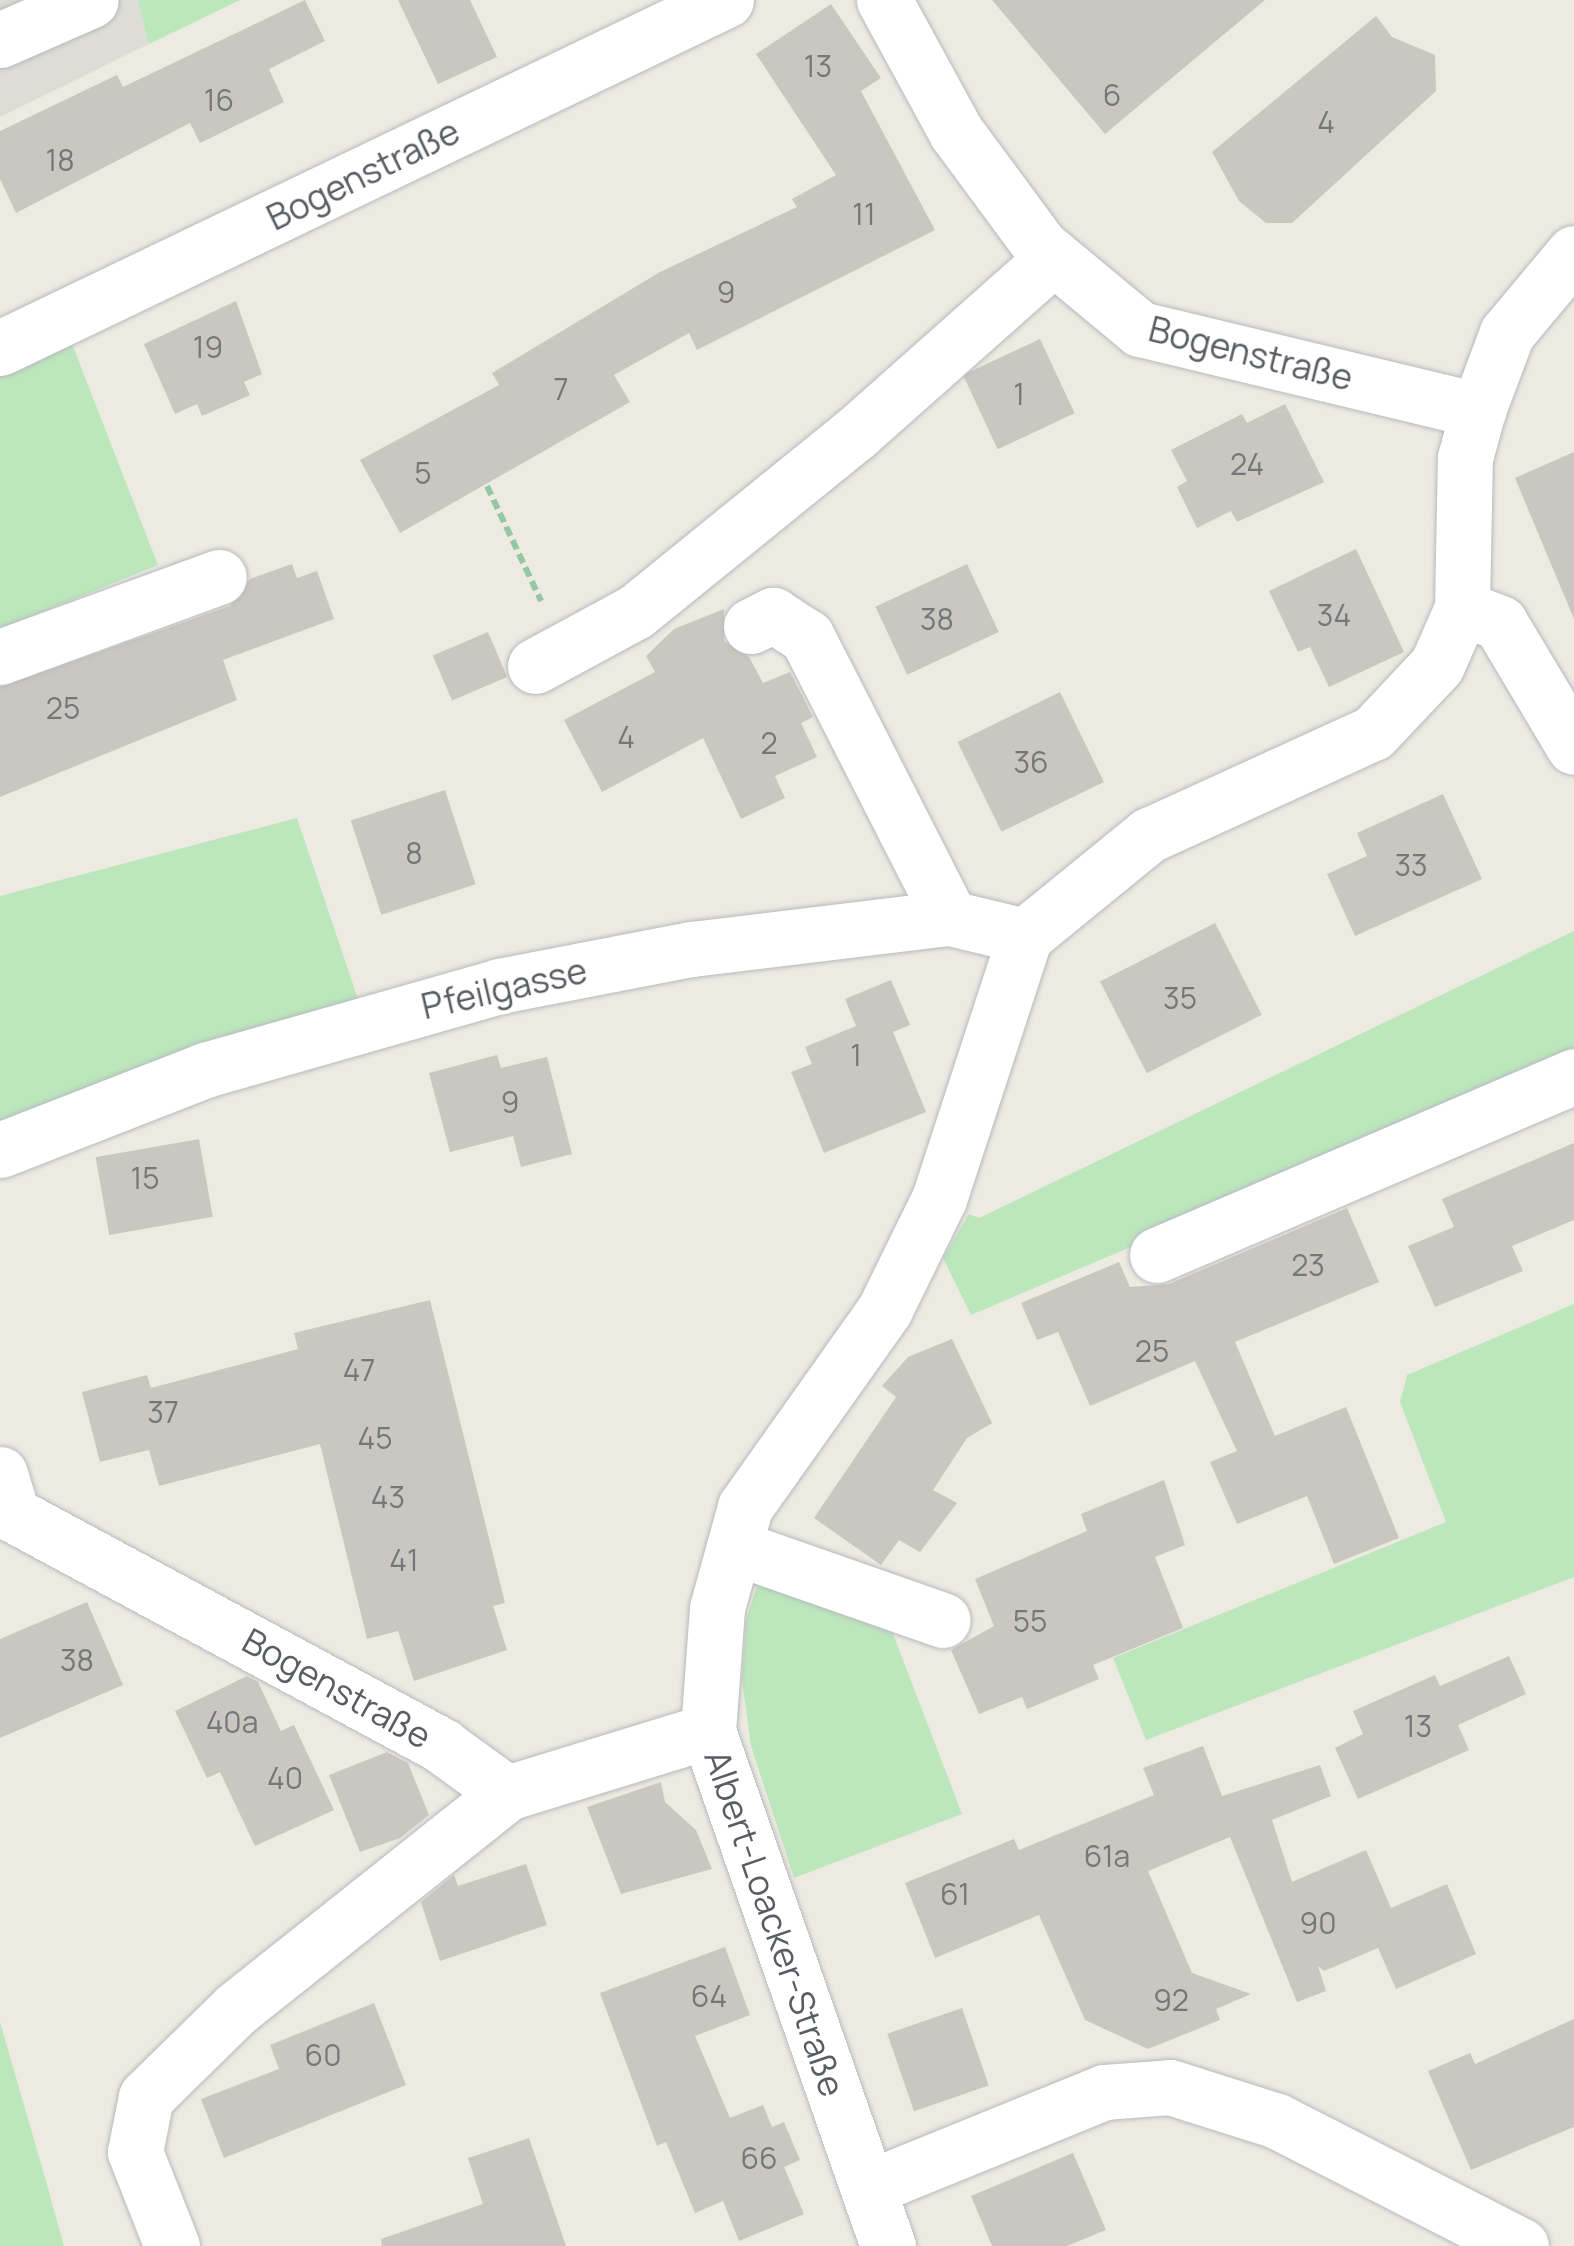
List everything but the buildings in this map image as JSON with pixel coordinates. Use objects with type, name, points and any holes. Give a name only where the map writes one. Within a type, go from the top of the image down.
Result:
[{"type":"street","points":[[0,40],[90,0]]},
{"type":"street","name":"Bogenstraße","points":[[0,348],[726,0]]},
{"type":"street","name":"Bogenstraße","points":[[884,0],[956,132],[1054,258],[1140,329],[1478,410]]},
{"type":"street","points":[[1025,936],[1149,834],[1373,733],[1437,666],[1462,608],[1466,458],[1478,410],[1507,333],[1574,253]]},
{"type":"street","points":[[535,666],[635,612],[856,433],[1054,258]]},
{"type":"street","points":[[0,657],[219,577]]},
{"type":"street","points":[[1462,608],[1500,623],[1574,746]]},
{"type":"street","points":[[751,626],[773,615],[807,637],[950,918]]},
{"type":"street","name":"Pfeilgasse","points":[[0,1150],[205,1070],[499,986],[692,949],[950,918],[1025,936]]},
{"type":"street","name":"Albert-Loacker-Straße","points":[[888,2246],[708,1731],[717,1608],[745,1507],[885,1309],[939,1200],[1025,936]]},
{"type":"street","points":[[1157,1255],[1574,1076]]},
{"type":"street","name":"Bogenstraße","points":[[0,1474],[12,1514],[442,1746],[507,1793]]},
{"type":"street","points":[[734,1546],[944,1620]]},
{"type":"street","points":[[172,2246],[135,2152],[146,2097],[237,2008],[507,1793],[708,1731]]},
{"type":"street","points":[[868,2188],[1104,2092],[1170,2086],[1278,2121],[1520,2246]]},
{"type":"path","points":[[487,486],[541,602]]},
{"type":"shaded area","points":[[0,0],[138,0],[149,44],[0,117]]},
{"type":"green space","points":[[138,0],[240,0],[149,44]]},
{"type":"green space","points":[[69,336],[158,565],[0,629],[0,368]]},
{"type":"green space","points":[[297,818],[360,1005],[0,1136],[0,896]]},
{"type":"green space","points":[[1574,931],[1574,1058],[971,1315],[943,1258],[969,1214],[979,1218]]},
{"type":"green space","points":[[1574,1304],[1574,1577],[1146,1740],[1113,1658],[1446,1522],[1400,1402],[1407,1375]]},
{"type":"green space","points":[[759,1580],[890,1626],[962,1814],[794,1878],[751,1746],[742,1680],[746,1620]]},
{"type":"green space","points":[[0,2022],[46,2181],[64,2246],[0,2246]]}]
